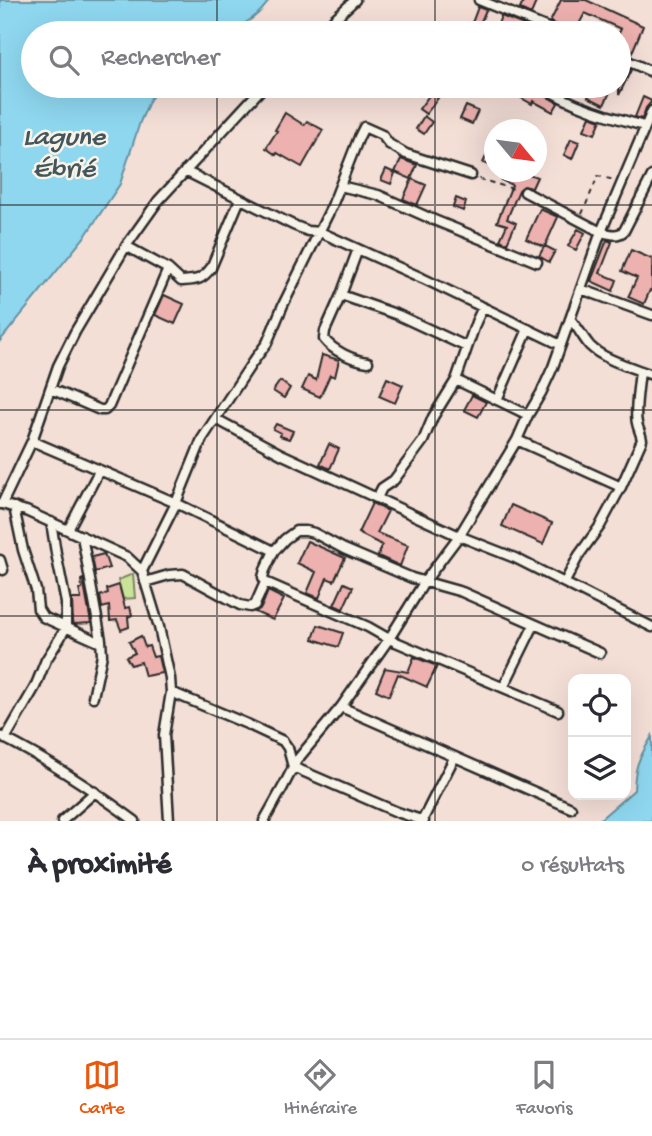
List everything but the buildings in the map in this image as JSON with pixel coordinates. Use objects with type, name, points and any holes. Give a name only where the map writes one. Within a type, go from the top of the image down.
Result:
[{"type":"street","points":[[332,21],[355,0]]},
{"type":"street","points":[[479,0],[530,21]]},
{"type":"street","points":[[631,62],[652,72]]},
{"type":"street","points":[[169,821],[164,735],[171,692],[164,645],[142,571],[127,557],[51,522],[1,504],[32,441],[58,366],[126,246],[158,201],[253,98]]},
{"type":"street","points":[[563,98],[599,113],[644,126]]},
{"type":"street","points":[[264,821],[293,767],[341,707],[425,581],[459,536],[517,440],[561,345],[601,232],[652,111]]},
{"type":"street","points":[[142,571],[176,503],[202,439],[267,344],[283,305],[320,232],[364,127],[382,135],[388,144],[406,154],[471,175]]},
{"type":"street","points":[[184,171],[293,225],[320,232],[561,345]]},
{"type":"street","points":[[525,192],[601,232],[620,235],[652,176]]},
{"type":"street","points":[[340,186],[378,195],[537,262]]},
{"type":"street","points":[[126,246],[168,269],[181,281],[199,280],[211,268],[240,199]]},
{"type":"street","points":[[358,250],[324,339],[338,351],[369,362]]},
{"type":"street","points":[[51,389],[100,410],[109,406],[168,269]]},
{"type":"street","points":[[581,289],[650,312]]},
{"type":"street","points":[[341,295],[398,315],[467,347]]},
{"type":"street","points":[[377,498],[382,488],[394,480],[423,441],[433,417],[456,380],[483,307]]},
{"type":"street","points":[[570,319],[593,349],[652,376]]},
{"type":"street","points":[[497,400],[528,329]]},
{"type":"street","points":[[565,582],[579,555],[600,526],[642,440],[636,417],[640,370]]},
{"type":"street","points":[[456,380],[528,415]]},
{"type":"street","points":[[216,419],[281,454],[459,536],[515,558],[652,627]]},
{"type":"street","points":[[517,440],[621,487]]},
{"type":"street","points":[[32,441],[176,503],[274,551]]},
{"type":"street","points":[[68,530],[99,471]]},
{"type":"street","points":[[14,507],[40,613],[43,617],[101,643]]},
{"type":"street","points":[[51,522],[66,603],[66,627],[46,660],[35,687],[3,738],[95,792],[135,821]]},
{"type":"street","points":[[145,582],[183,574],[245,607],[254,605],[265,582],[265,570],[274,551],[285,538],[296,531],[306,531],[412,578],[462,593],[600,653]]},
{"type":"street","points":[[82,536],[97,610],[102,655],[93,697]]},
{"type":"street","points":[[0,559],[3,570]]},
{"type":"street","points":[[265,582],[368,627],[388,639],[558,710]]},
{"type":"street","points":[[503,686],[534,625]]},
{"type":"street","points":[[171,692],[283,741],[288,748],[293,767]]},
{"type":"street","points":[[341,707],[571,808]]},
{"type":"street","points":[[293,767],[423,821],[454,758]]},
{"type":"street","points":[[62,821],[95,792]]},
{"type":"path","points":[[471,175],[482,181],[525,192]]},
{"type":"path","points":[[579,220],[598,176]]},
{"type":"green space","points":[[133,574],[135,598],[123,599],[118,580]]},
{"type":"water","name":"Lagune Ébrié","points":[[0,0],[269,0],[248,21],[21,21],[21,98],[151,98],[140,122],[120,184],[86,235],[0,341]]},
{"type":"water","points":[[652,736],[652,821],[598,821],[622,800],[631,800],[638,762]]}]
